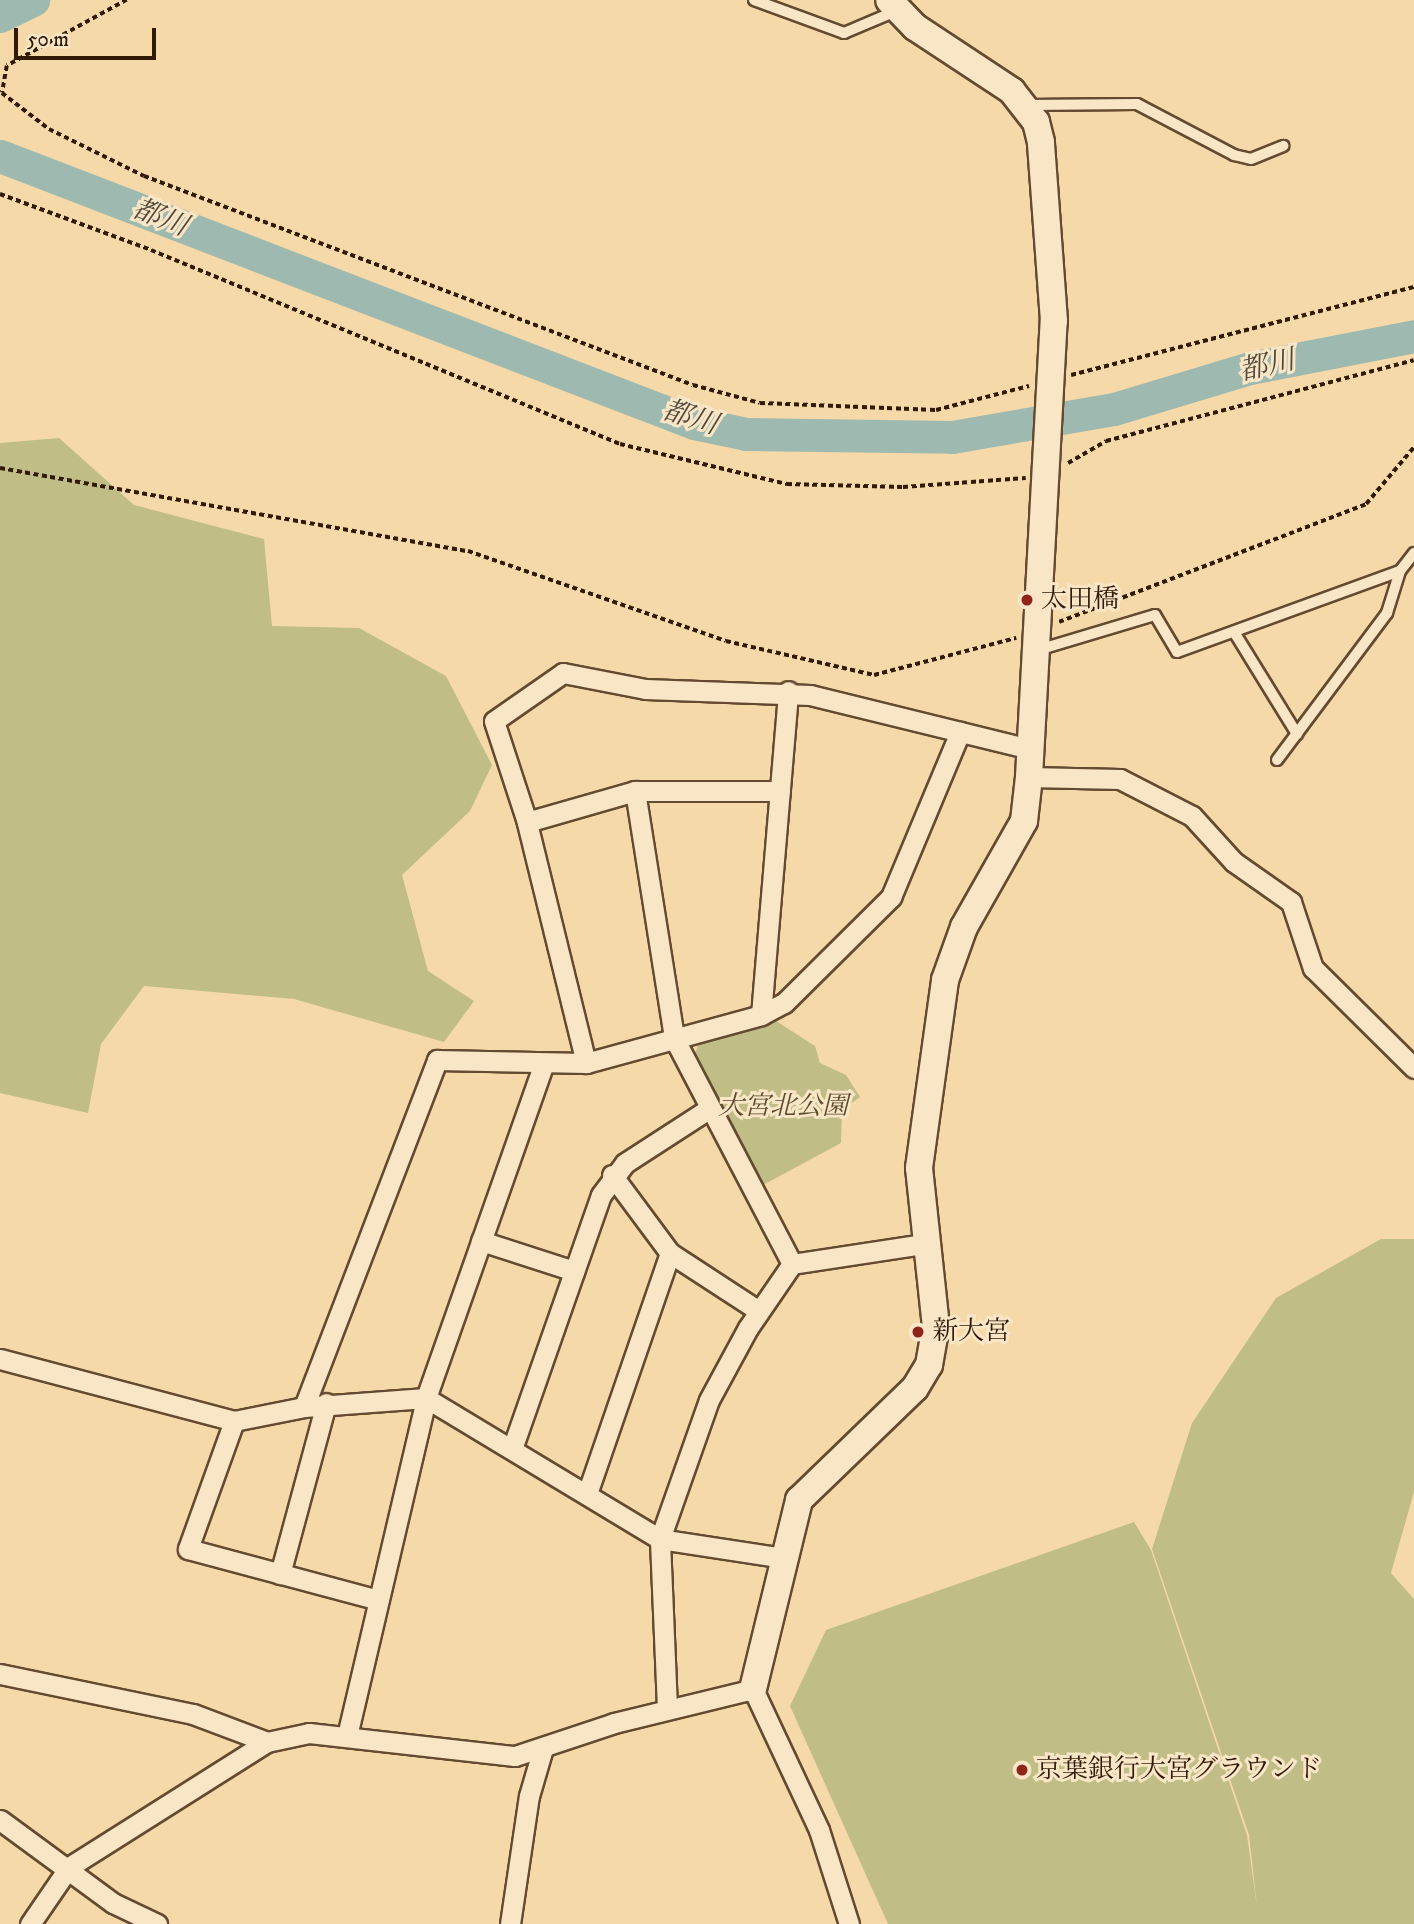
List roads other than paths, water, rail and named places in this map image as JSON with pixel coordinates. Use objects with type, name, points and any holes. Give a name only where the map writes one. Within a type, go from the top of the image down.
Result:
[{"type":"street","points":[[849,1924],[819,1830],[753,1689],[799,1500],[915,1388],[929,1365],[936,1327],[921,1141],[945,980],[964,927],[1024,821],[1038,640],[1054,279],[1041,142],[1025,105],[893,6]]},
{"type":"street","points":[[586,1063],[527,822],[494,721],[563,673],[645,689],[788,691],[1030,749]]},
{"type":"street","points":[[761,1014],[788,691]]},
{"type":"street","points":[[304,1406],[437,1060],[543,1065],[586,1063],[761,1014],[784,1003],[891,897],[960,732]]},
{"type":"street","points":[[1029,777],[1120,779],[1173,802],[1234,862],[1291,902],[1312,968],[1414,1068]]},
{"type":"street","points":[[527,822],[635,791],[779,791]]},
{"type":"street","points":[[635,791],[674,1038],[792,1264]]},
{"type":"street","points":[[346,1736],[426,1398],[543,1065]]},
{"type":"street","points":[[512,1449],[574,1271],[612,1175],[710,1108]]},
{"type":"street","points":[[612,1175],[670,1253],[759,1311]]},
{"type":"street","points":[[481,1241],[574,1271]]},
{"type":"street","points":[[667,1708],[660,1539],[709,1400],[759,1311],[792,1264],[929,1243]]},
{"type":"street","points":[[587,1494],[670,1253]]},
{"type":"street","points":[[0,1359],[234,1421],[326,1403],[426,1398],[660,1539],[783,1558]]},
{"type":"street","points":[[280,1574],[326,1403]]},
{"type":"street","points":[[234,1421],[188,1549],[378,1601]]},
{"type":"street","points":[[0,1674],[193,1714],[267,1742]]},
{"type":"street","points":[[30,1924],[69,1867],[267,1742],[309,1733],[477,1755],[515,1756],[667,1708],[753,1689]]},
{"type":"street","points":[[510,1924],[529,1796],[543,1748]]},
{"type":"street","points":[[0,1820],[69,1867],[113,1903],[158,1924]]},
{"type":"lane","points":[[754,0],[844,33],[893,6]]},
{"type":"lane","points":[[1025,105],[1138,104],[1234,155],[1251,159],[1283,146]]},
{"type":"lane","points":[[1277,760],[1387,613],[1400,571],[1414,553]]},
{"type":"lane","points":[[1038,640],[1155,615],[1177,652],[1400,571]]},
{"type":"lane","points":[[1234,632],[1297,733]]},
{"type":"waterway","points":[[0,16],[33,0]]},
{"type":"waterway","name":"都川","points":[[0,156],[694,423],[746,434],[952,437],[1114,409],[1250,368],[1414,336]]},
{"type":"place","name":"太田橋","points":[[1027,600]]},
{"type":"place","name":"新大宮","points":[[918,1332]]},
{"type":"place","name":"京葉銀行大宮グラウンド","points":[[1022,1770]]},
{"type":"park label","name":"大宮北公園","points":[[783,1107]]}]
